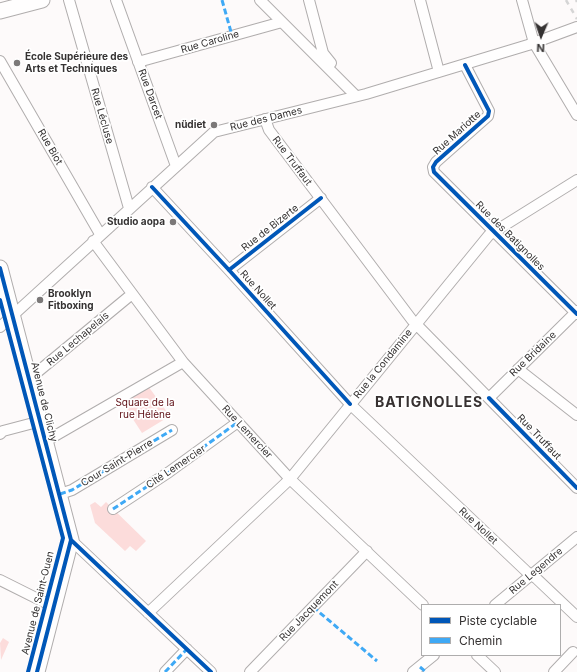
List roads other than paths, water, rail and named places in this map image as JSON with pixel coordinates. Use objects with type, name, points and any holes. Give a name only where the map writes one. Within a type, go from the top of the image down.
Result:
[{"type":"main road","points":[[0,11],[42,0]]},
{"type":"main road","name":"Avenue de Clichy","points":[[0,268],[71,540]]},
{"type":"main road","name":"Avenue de Saint-Ouen","points":[[38,672],[71,540]]},
{"type":"street","name":"Rue Lécluse","points":[[69,0],[129,208]]},
{"type":"street","name":"Rue Darcet","points":[[116,0],[176,166]]},
{"type":"street","points":[[260,0],[353,92]]},
{"type":"street","points":[[309,0],[323,53],[353,92]]},
{"type":"street","points":[[420,0],[439,72]]},
{"type":"street","points":[[522,0],[534,43],[577,115]]},
{"type":"street","name":"Rue Caroline","points":[[138,62],[282,22]]},
{"type":"street","name":"Rue des Dames","points":[[0,326],[214,132],[265,119],[353,92],[439,72],[534,43],[577,27]]},
{"type":"street","name":"Rue Biot","points":[[0,61],[100,234]]},
{"type":"street","name":"Rue Mariotte","points":[[433,170],[436,162],[488,116],[489,110],[465,64]]},
{"type":"street","name":"Rue Truffaut","points":[[265,119],[269,130],[416,323],[577,488]]},
{"type":"street","name":"Rue des Batignolles","points":[[433,170],[576,312]]},
{"type":"street","name":"Rue la Condamine","points":[[148,613],[290,479],[488,236],[577,180]]},
{"type":"street","name":"Rue Nollet","points":[[152,188],[229,270],[350,404],[577,617]]},
{"type":"street","name":"Rue de Bizerte","points":[[229,270],[321,198]]},
{"type":"street","name":"Rue Lemercier","points":[[93,241],[183,362],[290,479],[422,604]]},
{"type":"street","name":"Rue Lechapelais","points":[[30,379],[132,294]]},
{"type":"street","name":"Rue Bridaine","points":[[489,398],[576,312]]},
{"type":"street","points":[[46,441],[183,362]]},
{"type":"street","points":[[518,369],[577,416]]},
{"type":"street","points":[[0,434],[3,431],[41,421]]},
{"type":"street","name":"Cité Lemercier","points":[[113,509],[169,472],[238,422]]},
{"type":"street","name":"Cour Saint-Pierre","points":[[60,494],[72,490],[172,430]]},
{"type":"street","name":"Rue Legendre","points":[[496,604],[577,537]]},
{"type":"street","points":[[71,540],[211,672]]},
{"type":"street","name":"Rue Jacquemont","points":[[250,672],[367,551]]},
{"type":"street","points":[[0,580],[54,607]]},
{"type":"street","points":[[165,672],[187,649]]},
{"type":"street","points":[[554,672],[573,652]]},
{"type":"street","points":[[413,672],[433,656]]},
{"type":"street","points":[[478,656],[495,672]]},
{"type":"railway","points":[[566,0],[577,19]]},
{"type":"place","name":"École Supérieure des Arts et Techniques","points":[[17,63]]},
{"type":"place","name":"nüdiet","points":[[214,125]]},
{"type":"place","name":"Studio aopa","points":[[173,222]]},
{"type":"place","name":"Brooklyn Fitboxing","points":[[40,300]]},
{"type":"district","name":"BATIGNOLLES","points":[[429,403]]},
{"type":"park label","name":"Square de la rue Hélène","points":[[145,408]]}]
